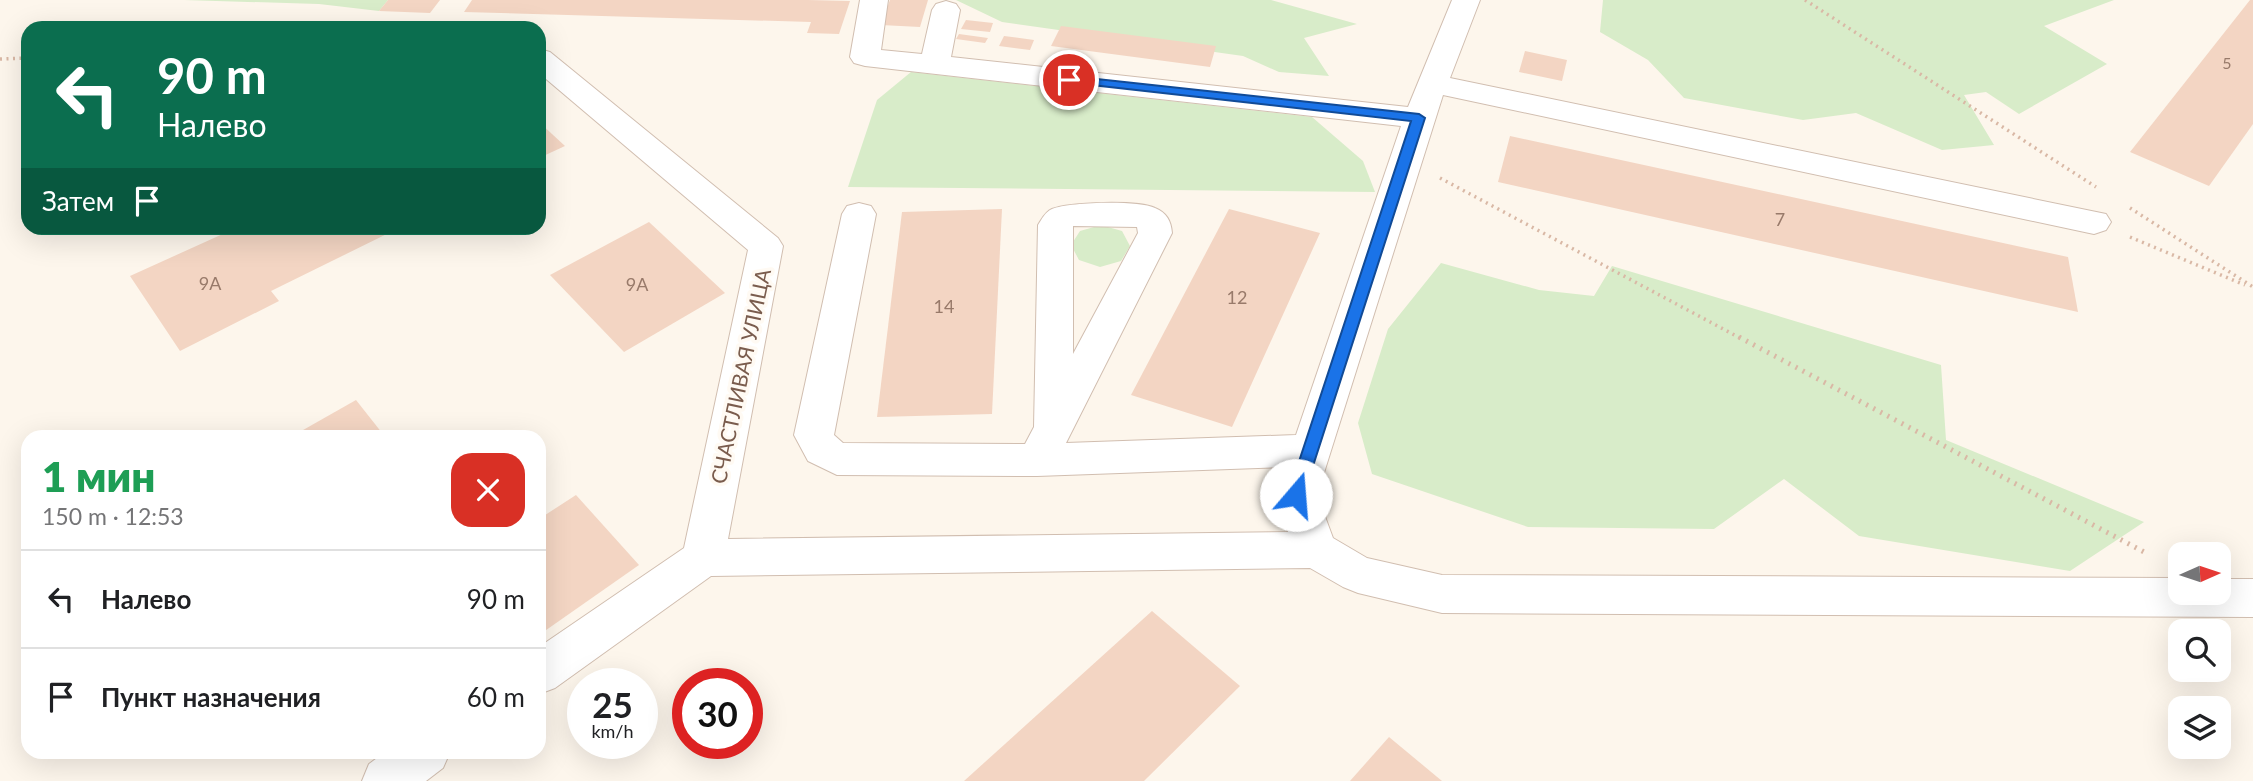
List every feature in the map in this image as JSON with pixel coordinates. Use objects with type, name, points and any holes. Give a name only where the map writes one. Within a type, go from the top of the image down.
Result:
[{"type":"street","points":[[874,0],[865,58],[1419,118]]},
{"type":"street","points":[[1316,550],[1296,495],[1405,159],[1464,0]]},
{"type":"street","points":[[934,65],[946,10]]},
{"type":"street","name":"СЧАСТЛИВАЯ УЛИЦА","points":[[546,64],[766,246],[703,558]]},
{"type":"street","points":[[1433,84],[2094,222]]},
{"type":"street","points":[[859,214],[814,435],[822,450],[837,459],[1045,443],[1310,452]]},
{"type":"street","points":[[1072,215],[1144,216],[1154,223],[1156,233],[1045,443],[1055,225],[1061,218],[1072,215]]},
{"type":"street","points":[[546,668],[703,558],[1316,550],[1358,574],[1442,594],[2253,598]]},
{"type":"street","points":[[386,781],[416,759]]},
{"type":"path","points":[[1805,0],[2100,189]]},
{"type":"path","points":[[0,59],[21,58]]},
{"type":"path","points":[[1405,159],[2156,559]]},
{"type":"path","points":[[2123,204],[2253,287]]},
{"type":"path","points":[[2094,222],[2253,287]]},
{"type":"green space","points":[[184,0],[388,0],[379,11],[319,4]]},
{"type":"green space","points":[[956,0],[1271,0],[1357,24],[1304,38],[1329,76],[1279,72],[1243,56],[1002,22]]},
{"type":"green space","points":[[1603,0],[2114,0],[2044,26],[2107,64],[2019,114],[1986,92],[1964,95],[1994,145],[1942,150],[1856,113],[1803,120],[1684,98],[1648,60],[1600,32]]},
{"type":"green space","points":[[911,72],[1312,117],[1363,161],[1375,192],[848,187],[877,100]]},
{"type":"green space","points":[[1101,225],[1122,231],[1130,246],[1121,261],[1100,267],[1079,260],[1071,245],[1080,231]]},
{"type":"green space","points":[[1441,263],[1539,290],[1594,296],[1612,266],[1941,365],[1946,440],[2144,522],[2070,571],[1859,536],[1784,479],[1714,529],[1528,527],[1372,474],[1358,423],[1388,329]]},
{"type":"building","points":[[388,0],[440,0],[430,13],[379,11]]},
{"type":"building","points":[[472,0],[850,1],[839,34],[807,33],[811,22],[464,12]]},
{"type":"building","points":[[890,0],[928,0],[920,27],[881,25]]},
{"type":"building","points":[[2250,0],[2253,0],[2253,124],[2209,186],[2130,152]]},
{"type":"building","points":[[966,20],[993,23],[990,32],[961,29]]},
{"type":"building","points":[[1061,26],[1216,46],[1210,67],[1051,46]]},
{"type":"building","points":[[959,34],[988,38],[985,43],[956,39]]},
{"type":"building","points":[[1004,36],[1034,40],[1030,50],[999,46]]},
{"type":"building","points":[[1525,51],[1567,60],[1562,81],[1519,72]]},
{"type":"building","points":[[546,128],[565,146],[546,155]]},
{"type":"building","points":[[1510,136],[2068,257],[2078,312],[1498,182]]},
{"type":"building","points":[[1002,209],[992,414],[877,417],[902,212]]},
{"type":"building","points":[[1229,209],[1320,233],[1232,427],[1131,395]]},
{"type":"building","points":[[649,222],[725,293],[624,352],[550,275]]},
{"type":"building","points":[[221,235],[385,235],[271,291],[279,301],[180,351],[130,276]]},
{"type":"building","points":[[356,400],[380,430],[303,430]]},
{"type":"building","points":[[576,495],[639,565],[546,630],[546,514]]},
{"type":"building","points":[[1152,611],[1240,686],[1144,781],[964,781]]},
{"type":"building","points":[[1389,737],[1442,781],[1350,781]]},
{"type":"route","points":[[1069,80],[1419,118],[1296,495]]}]
